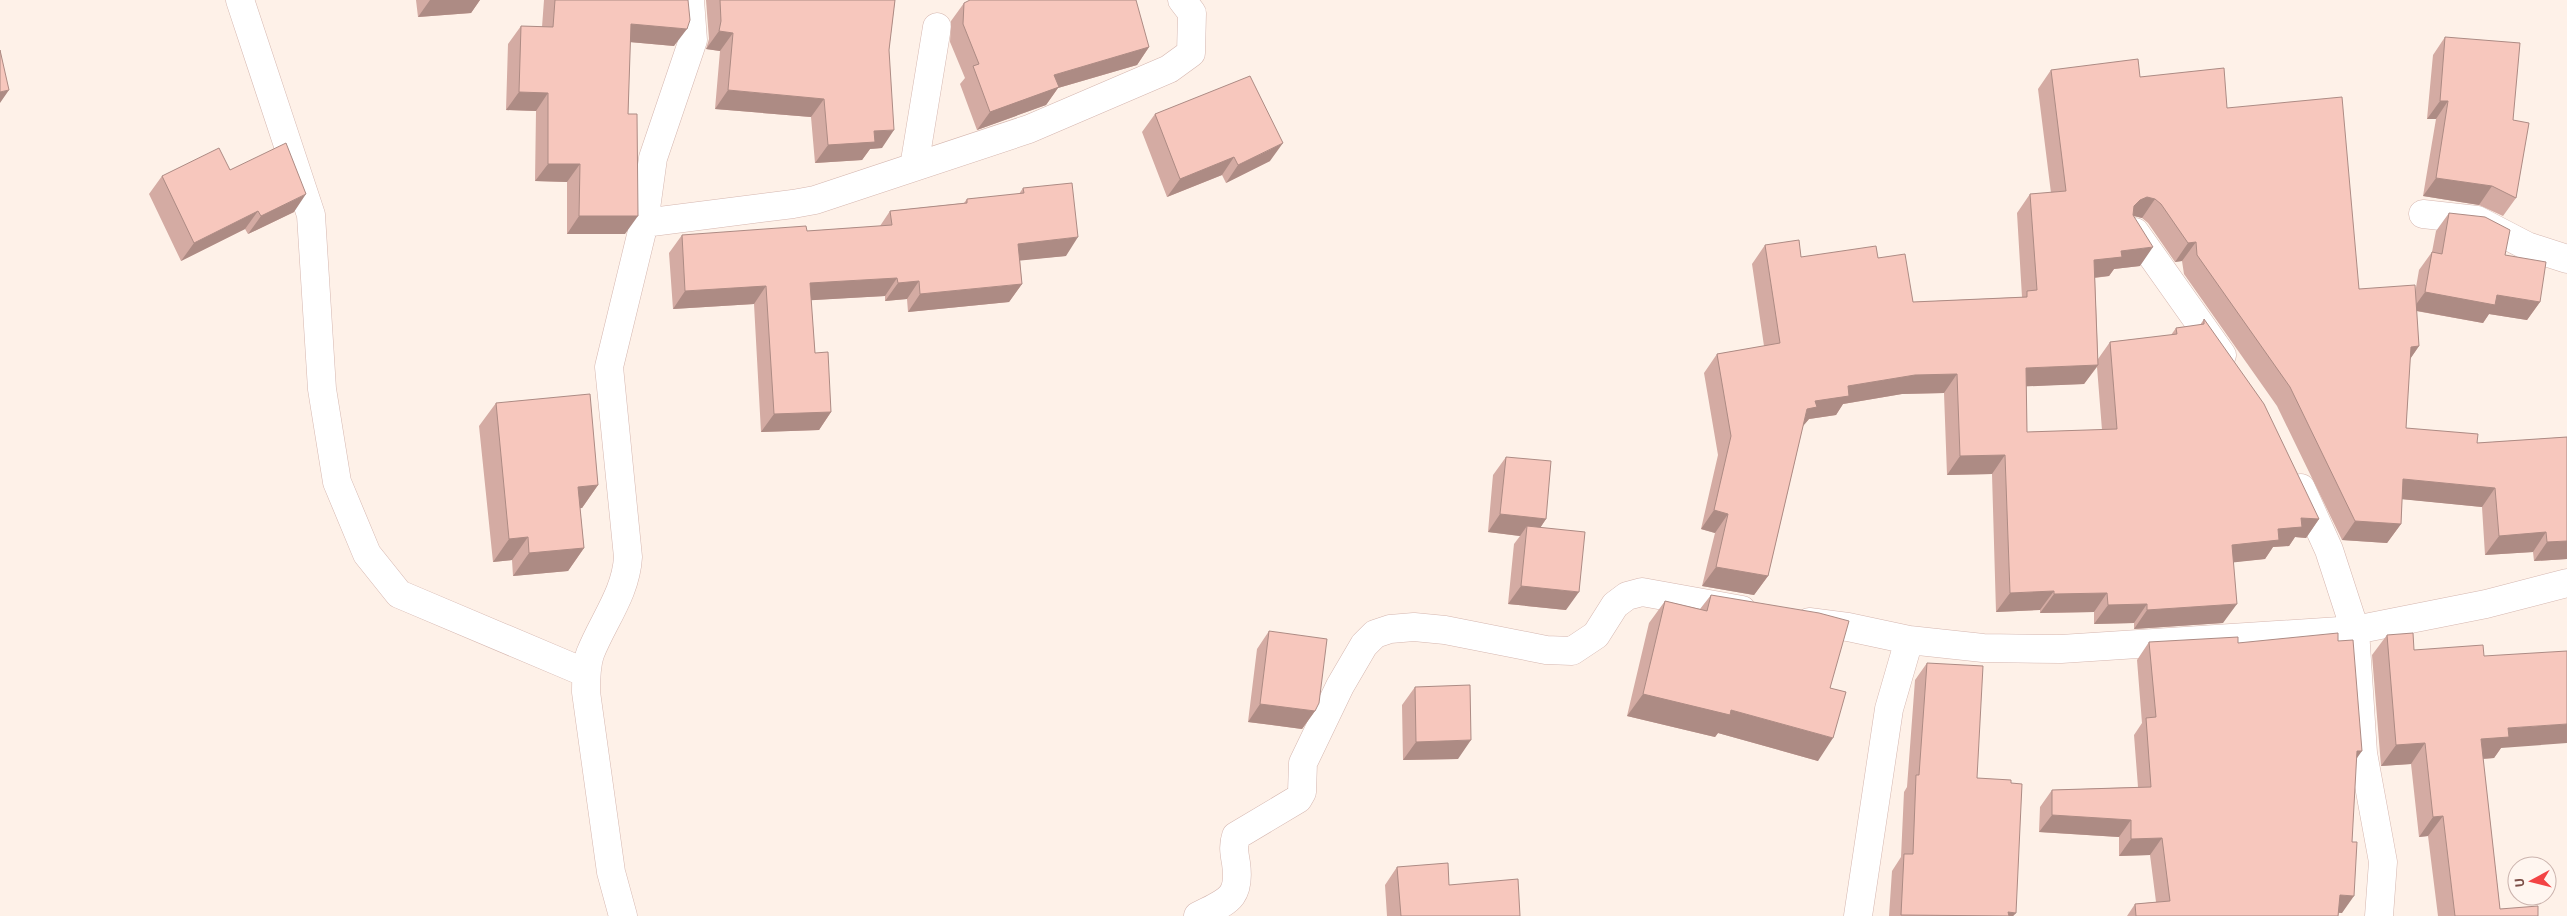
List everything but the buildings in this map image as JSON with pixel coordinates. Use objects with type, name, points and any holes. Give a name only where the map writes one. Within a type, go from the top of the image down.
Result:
[{"type":"street","points":[[240,0],[311,214],[322,389],[337,482],[367,554],[399,594],[586,674]]},
{"type":"street","points":[[622,916],[611,872],[586,692],[586,674],[590,655],[627,574],[628,557],[609,367],[644,223],[653,158],[693,40],[690,0]]},
{"type":"street","points":[[644,223],[815,200],[1029,129],[1169,69],[1191,53],[1192,13],[1182,0]]},
{"type":"street","points":[[914,167],[937,27]]},
{"type":"street","points":[[2423,214],[2478,220],[2527,246],[2567,259]]},
{"type":"street","points":[[2135,232],[2236,375]]},
{"type":"street","points":[[2290,468],[2329,550],[2355,630],[2363,753],[2380,835],[2383,862],[2379,916]]},
{"type":"street","points":[[1198,916],[1226,902],[1234,895],[1238,877],[1233,845],[1236,836],[1298,799],[1302,792],[1302,773],[1307,755],[1340,686],[1364,645],[1375,634],[1390,629],[1414,627],[1446,630],[1546,650],[1572,651],[1596,635],[1615,605],[1627,596],[1642,592],[1773,616],[1848,627],[1909,640],[1983,648],[2061,649],[2355,630],[2486,604],[2567,584]]},
{"type":"street","points":[[1858,916],[1889,708],[1909,640]]}]
